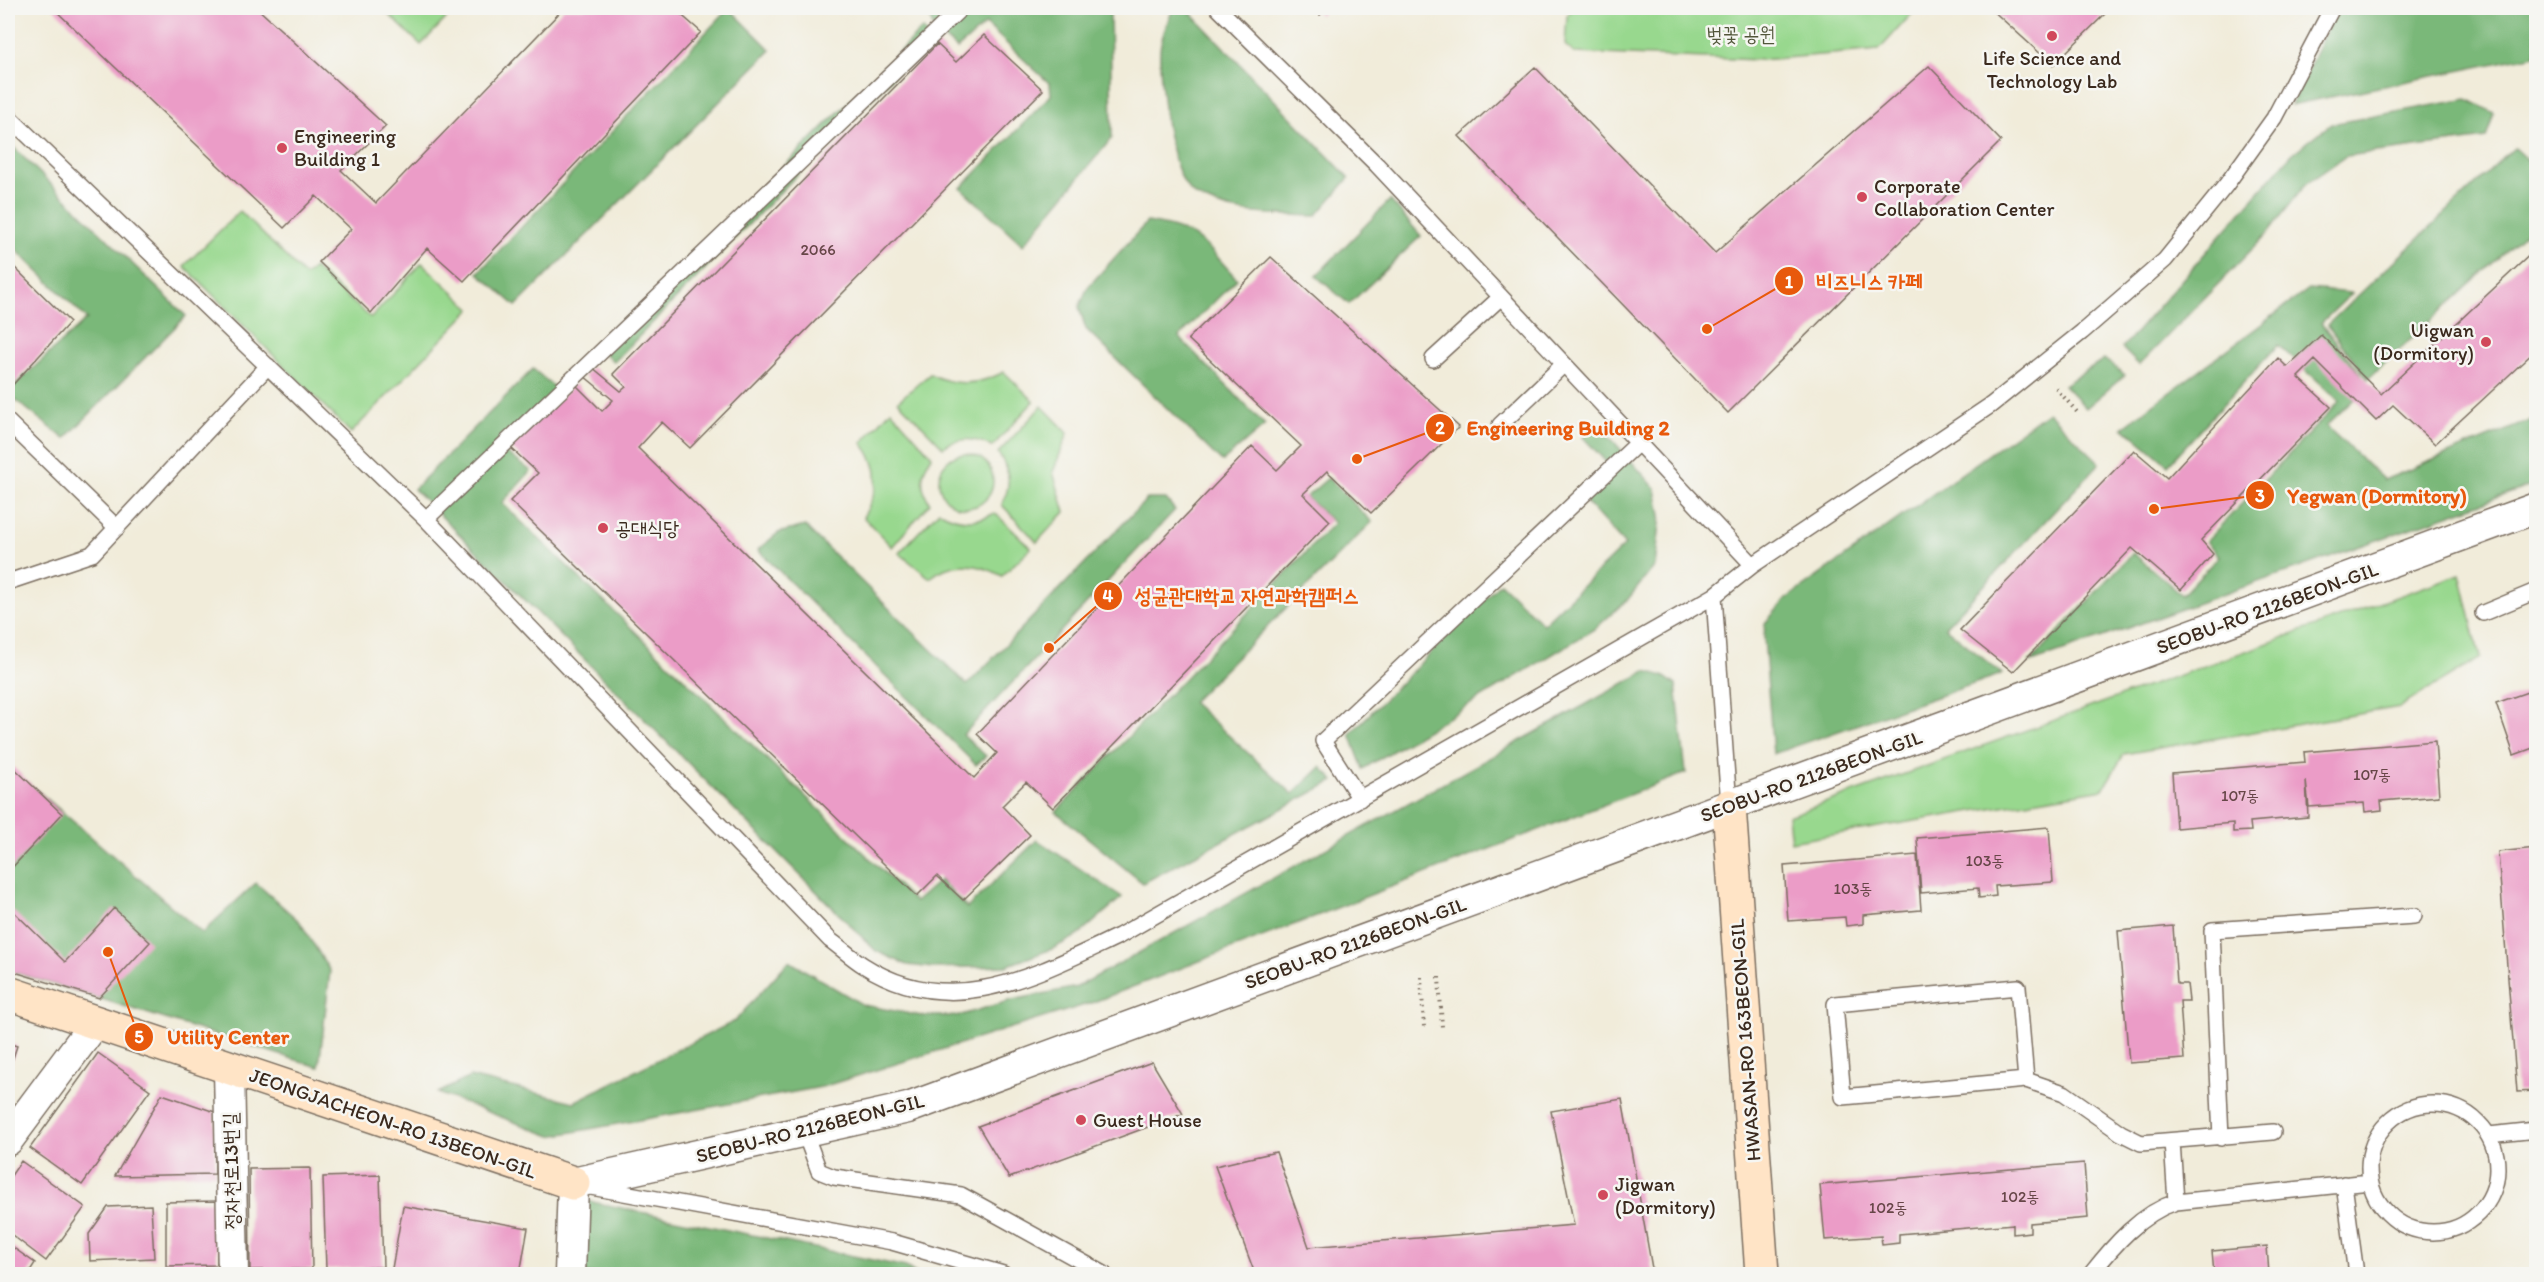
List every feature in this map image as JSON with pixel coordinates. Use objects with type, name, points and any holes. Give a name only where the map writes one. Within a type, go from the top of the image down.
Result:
[{"type":"street","name":"SEOBU-RO 2126BEON-GIL","points":[[573,1184],[908,1108],[2536,508]]},
{"type":"street","name":"HWASAN-RO 163BEON-GIL","points":[[1729,806],[1762,1275]]},
{"type":"street","name":"JEONGJACHEON-RO 13BEON-GIL","points":[[8,993],[573,1184]]},
{"type":"street","points":[[8,1140],[95,1023]]},
{"type":"street","name":"정자천로13번길","points":[[229,1068],[233,1275]]},
{"type":"street","points":[[570,1275],[573,1184]]},
{"type":"lane","points":[[426,519],[961,8]]},
{"type":"lane","points":[[1218,8],[1377,165],[1753,565]]},
{"type":"lane","points":[[8,116],[426,519],[830,940],[864,966],[912,987],[965,993],[1018,981],[1119,936],[1714,596],[1753,565],[1991,405],[2082,332],[2164,260],[2226,185],[2274,118],[2332,8]]},
{"type":"lane","points":[[1433,359],[1501,297]]},
{"type":"lane","points":[[1500,425],[1564,364]]},
{"type":"lane","points":[[8,582],[93,554],[268,366]]},
{"type":"lane","points":[[8,422],[117,528]]},
{"type":"lane","points":[[1359,799],[1323,741],[1638,443]]},
{"type":"lane","points":[[2484,613],[2536,591]]},
{"type":"lane","points":[[1714,596],[1729,806]]},
{"type":"lane","points":[[2221,1138],[2211,930],[2414,916]]},
{"type":"lane","points":[[2026,1080],[2018,987],[1835,1004],[1843,1097],[2026,1080],[2064,1093],[2121,1133],[2141,1143],[2273,1132]]},
{"type":"lane","points":[[2439,1104],[2459,1109],[2476,1120],[2489,1135],[2496,1154],[2497,1174],[2492,1193],[2482,1211],[2466,1224],[2437,1232],[2407,1227],[2384,1209],[2370,1182],[2369,1162],[2379,1134],[2400,1113],[2419,1106],[2439,1104]]},
{"type":"lane","points":[[2489,1135],[2536,1130]]},
{"type":"lane","points":[[804,1131],[819,1171],[834,1177],[961,1195],[1104,1275]]},
{"type":"lane","points":[[2172,1142],[2176,1202]]},
{"type":"lane","points":[[2091,1275],[2111,1250],[2159,1208],[2176,1202],[2370,1182]]},
{"type":"lane","points":[[573,1184],[892,1242],[1003,1275]]},
{"type":"lane","points":[[2344,1184],[2356,1275]]},
{"type":"path","points":[[1421,977],[1424,1028]]},
{"type":"path","points":[[1439,977],[1442,1027]]},
{"type":"green space","points":[[382,8],[456,8],[421,45]]},
{"type":"green space","points":[[729,8],[771,50],[516,306],[478,273]]},
{"type":"green space","points":[[926,8],[1110,8],[1112,138],[1023,245],[961,188],[1051,95],[1050,84],[986,24],[957,49],[934,29]]},
{"type":"green space","points":[[1173,8],[1186,8],[1349,178],[1316,216],[1238,211],[1195,195],[1186,185],[1172,151],[1161,84],[1160,46]]},
{"type":"green space","name":"벚꽃 공원","points":[[1573,8],[1917,8],[1879,50],[1760,60],[1574,53],[1565,45],[1567,16]]},
{"type":"green space","points":[[2337,8],[2536,8],[2536,55],[2291,105]]},
{"type":"green space","points":[[922,29],[931,38],[614,362],[600,349]]},
{"type":"green space","points":[[2467,99],[2494,113],[2486,138],[2346,156],[2306,184],[2266,235],[2139,365],[2122,348],[2292,154],[2331,124]]},
{"type":"green space","points":[[8,142],[186,316],[65,439],[8,394],[8,391],[87,319],[8,242]]},
{"type":"green space","points":[[2514,148],[2536,168],[2536,223],[2368,379],[2327,325]]},
{"type":"green space","points":[[1390,200],[1421,236],[1349,304],[1316,276]]},
{"type":"green space","points":[[240,211],[305,276],[314,268],[371,318],[422,263],[471,309],[351,433],[184,266]]},
{"type":"green space","points":[[1147,222],[1178,229],[1199,240],[1237,279],[1179,337],[1265,425],[1222,462],[1086,329],[1079,307],[1088,287]]},
{"type":"green space","points":[[2309,289],[2352,293],[2321,323],[2369,385],[2326,426],[2384,480],[2536,418],[2536,484],[2029,663],[2133,553],[2182,595],[2219,556],[2206,541],[2340,401],[2278,345],[2168,465],[2123,427]]},
{"type":"green space","points":[[2104,359],[2125,375],[2086,408],[2064,385]]},
{"type":"green space","points":[[533,369],[558,390],[500,448],[531,471],[502,503],[915,902],[940,880],[967,908],[1037,840],[1122,897],[1079,935],[1052,949],[1006,966],[934,968],[907,965],[876,951],[414,489]]},
{"type":"green space","points":[[1004,372],[1034,401],[992,447],[979,441],[961,440],[943,447],[898,401],[930,374],[949,381],[967,383],[985,380]]},
{"type":"green space","points":[[1042,406],[1068,433],[1053,472],[1065,512],[1037,542],[1002,505],[1007,491],[1008,478],[998,453]]},
{"type":"green space","points":[[891,410],[932,456],[925,468],[922,480],[926,497],[930,503],[892,547],[863,517],[873,498],[876,471],[862,443]]},
{"type":"green space","points":[[2048,412],[2100,463],[1945,627],[2002,674],[1773,754],[1764,638],[1765,623],[1786,599]]},
{"type":"green space","points":[[1599,425],[1656,489],[1661,515],[1655,566],[1629,598],[1596,628],[1363,769],[1350,734],[1500,583],[1543,624],[1625,545],[1577,492],[1608,464],[1583,437]]},
{"type":"green space","points":[[961,454],[971,454],[981,458],[989,466],[993,481],[989,496],[981,504],[971,508],[961,508],[951,504],[943,496],[939,486],[939,476],[943,466],[951,458]]},
{"type":"green space","points":[[1328,478],[1372,522],[1192,702],[1293,794],[1321,767],[1334,781],[1143,883],[1056,812],[1334,523],[1306,497]]},
{"type":"green space","points":[[1147,499],[1166,499],[1175,510],[963,735],[986,756],[976,765],[758,550],[778,533],[805,526],[967,685]]},
{"type":"green space","points":[[939,511],[967,520],[995,513],[1031,548],[1002,576],[984,568],[965,565],[947,568],[930,578],[899,553]]},
{"type":"green space","points":[[2460,574],[2480,658],[2400,707],[2124,754],[2103,789],[1791,842],[1788,816]]},
{"type":"green space","points":[[1646,671],[1663,676],[1676,685],[1686,773],[1091,1003],[822,1087],[551,1136],[438,1093],[470,1077],[574,1102],[735,1021],[789,961],[863,1005],[922,1016],[958,1016],[1012,1000],[1077,987]]},
{"type":"green space","points":[[8,765],[202,933],[256,883],[300,922],[330,971],[319,1067],[8,970]]},
{"type":"green space","points":[[588,1201],[906,1267],[917,1274],[586,1274]]},
{"type":"building","name":"Engineering Building 1","points":[[53,8],[257,8],[386,126],[341,170],[376,203],[564,8],[681,8],[677,11],[701,32],[464,281],[427,248],[371,313],[319,262],[351,229],[316,196],[284,228]]},
{"type":"building","points":[[1313,8],[1328,8],[1320,15]]},
{"type":"building","name":"Life Science and Technology Lab","points":[[1990,8],[2111,8],[2053,65]]},
{"type":"building","points":[[984,35],[1043,90],[690,448],[662,422],[638,448],[974,778],[997,753],[977,734],[1252,446],[1277,470],[1301,446],[1188,339],[1271,257],[1459,427],[1371,513],[1327,471],[1303,494],[1330,521],[1053,808],[1026,782],[1002,806],[1030,835],[963,900],[937,876],[917,896],[510,501],[538,473],[510,447],[575,384],[602,411],[613,400],[584,376],[592,367],[621,391],[626,387],[613,374],[937,44],[956,62]]},
{"type":"building","name":"Corporate Collaboration Center","points":[[1929,66],[2001,141],[1728,413],[1459,136],[1535,67],[1715,253]]},
{"type":"building","points":[[2536,249],[2536,350],[2435,444],[2393,405],[2376,421],[2315,360],[2298,377],[2331,407],[2201,540],[2213,554],[2181,590],[2132,548],[2013,672],[1960,630],[2134,450],[2167,478],[2278,358],[2287,367],[2321,335],[2381,394]]},
{"type":"building","points":[[8,261],[70,322],[8,390]]},
{"type":"building","points":[[2536,689],[2536,747],[2514,755],[2496,703]]},
{"type":"building","points":[[2435,741],[2439,796],[2381,801],[2382,810],[2365,812],[2364,803],[2309,807],[2306,781],[2308,817],[2250,822],[2251,831],[2233,832],[2233,823],[2176,828],[2172,773],[2305,762],[2304,752]]},
{"type":"building","points":[[8,762],[62,814],[8,872]]},
{"type":"building","points":[[2049,827],[2053,882],[1995,886],[1996,896],[1979,898],[1978,888],[1921,893],[1917,838]]},
{"type":"building","points":[[2536,848],[2536,1091],[2517,1092],[2498,852]]},
{"type":"building","points":[[1917,855],[1921,910],[1863,915],[1863,924],[1846,926],[1845,917],[1788,921],[1784,866]]},
{"type":"building","points":[[8,906],[65,962],[114,908],[150,942],[99,998],[8,970]]},
{"type":"building","points":[[2173,926],[2177,984],[2187,984],[2189,1001],[2180,1001],[2184,1059],[2129,1063],[2118,931]]},
{"type":"building","points":[[8,1043],[17,1046],[8,1073]]},
{"type":"building","points":[[98,1053],[150,1090],[82,1185],[30,1148]]},
{"type":"building","name":"Guest House","points":[[1152,1062],[1183,1114],[1009,1178],[978,1126]]},
{"type":"building","points":[[162,1094],[215,1112],[215,1174],[115,1176]]},
{"type":"building","name":"Jigwan (Dormitory)","points":[[1622,1099],[1653,1274],[1255,1274],[1215,1166],[1276,1152],[1309,1247],[1574,1225],[1551,1111]]},
{"type":"building","points":[[21,1161],[85,1207],[46,1261],[8,1232],[8,1180]]},
{"type":"building","points":[[2084,1163],[2088,1218],[2030,1223],[2030,1232],[2013,1234],[2013,1224],[1899,1234],[1899,1243],[1882,1245],[1881,1236],[1825,1240],[1820,1185]]},
{"type":"building","points":[[310,1168],[312,1269],[250,1270],[249,1169]]},
{"type":"building","points":[[380,1175],[383,1267],[326,1269],[323,1177]]},
{"type":"building","points":[[217,1201],[217,1265],[166,1266],[166,1202]]},
{"type":"building","points":[[151,1205],[154,1258],[90,1261],[89,1234],[108,1207]]},
{"type":"building","points":[[403,1206],[528,1228],[520,1274],[391,1274]]},
{"type":"building","points":[[8,1244],[35,1263],[28,1274],[8,1274]]},
{"type":"building","points":[[2267,1246],[2269,1274],[2214,1274],[2212,1251]]},
{"type":"place","name":"Life Science and Technology Lab","points":[[2052,36]]},
{"type":"place","name":"Engineering Building 1","points":[[282,148]]},
{"type":"place","name":"Corporate Collaboration Center","points":[[1862,197]]},
{"type":"place","name":"비즈니스 카페","points":[[1707,329]]},
{"type":"place","name":"Uigwan (Dormitory)","points":[[2486,342]]},
{"type":"place","name":"Engineering Building 2","points":[[1357,459]]},
{"type":"place","name":"Yegwan (Dormitory)","points":[[2154,509]]},
{"type":"place","name":"공대식당","points":[[603,528]]},
{"type":"place","name":"성균관대학교 자연과학캠퍼스","points":[[1049,648]]},
{"type":"place","name":"Utility Center","points":[[108,952]]},
{"type":"place","name":"Guest House","points":[[1081,1120]]},
{"type":"place","name":"Jigwan (Dormitory)","points":[[1603,1195]]}]
